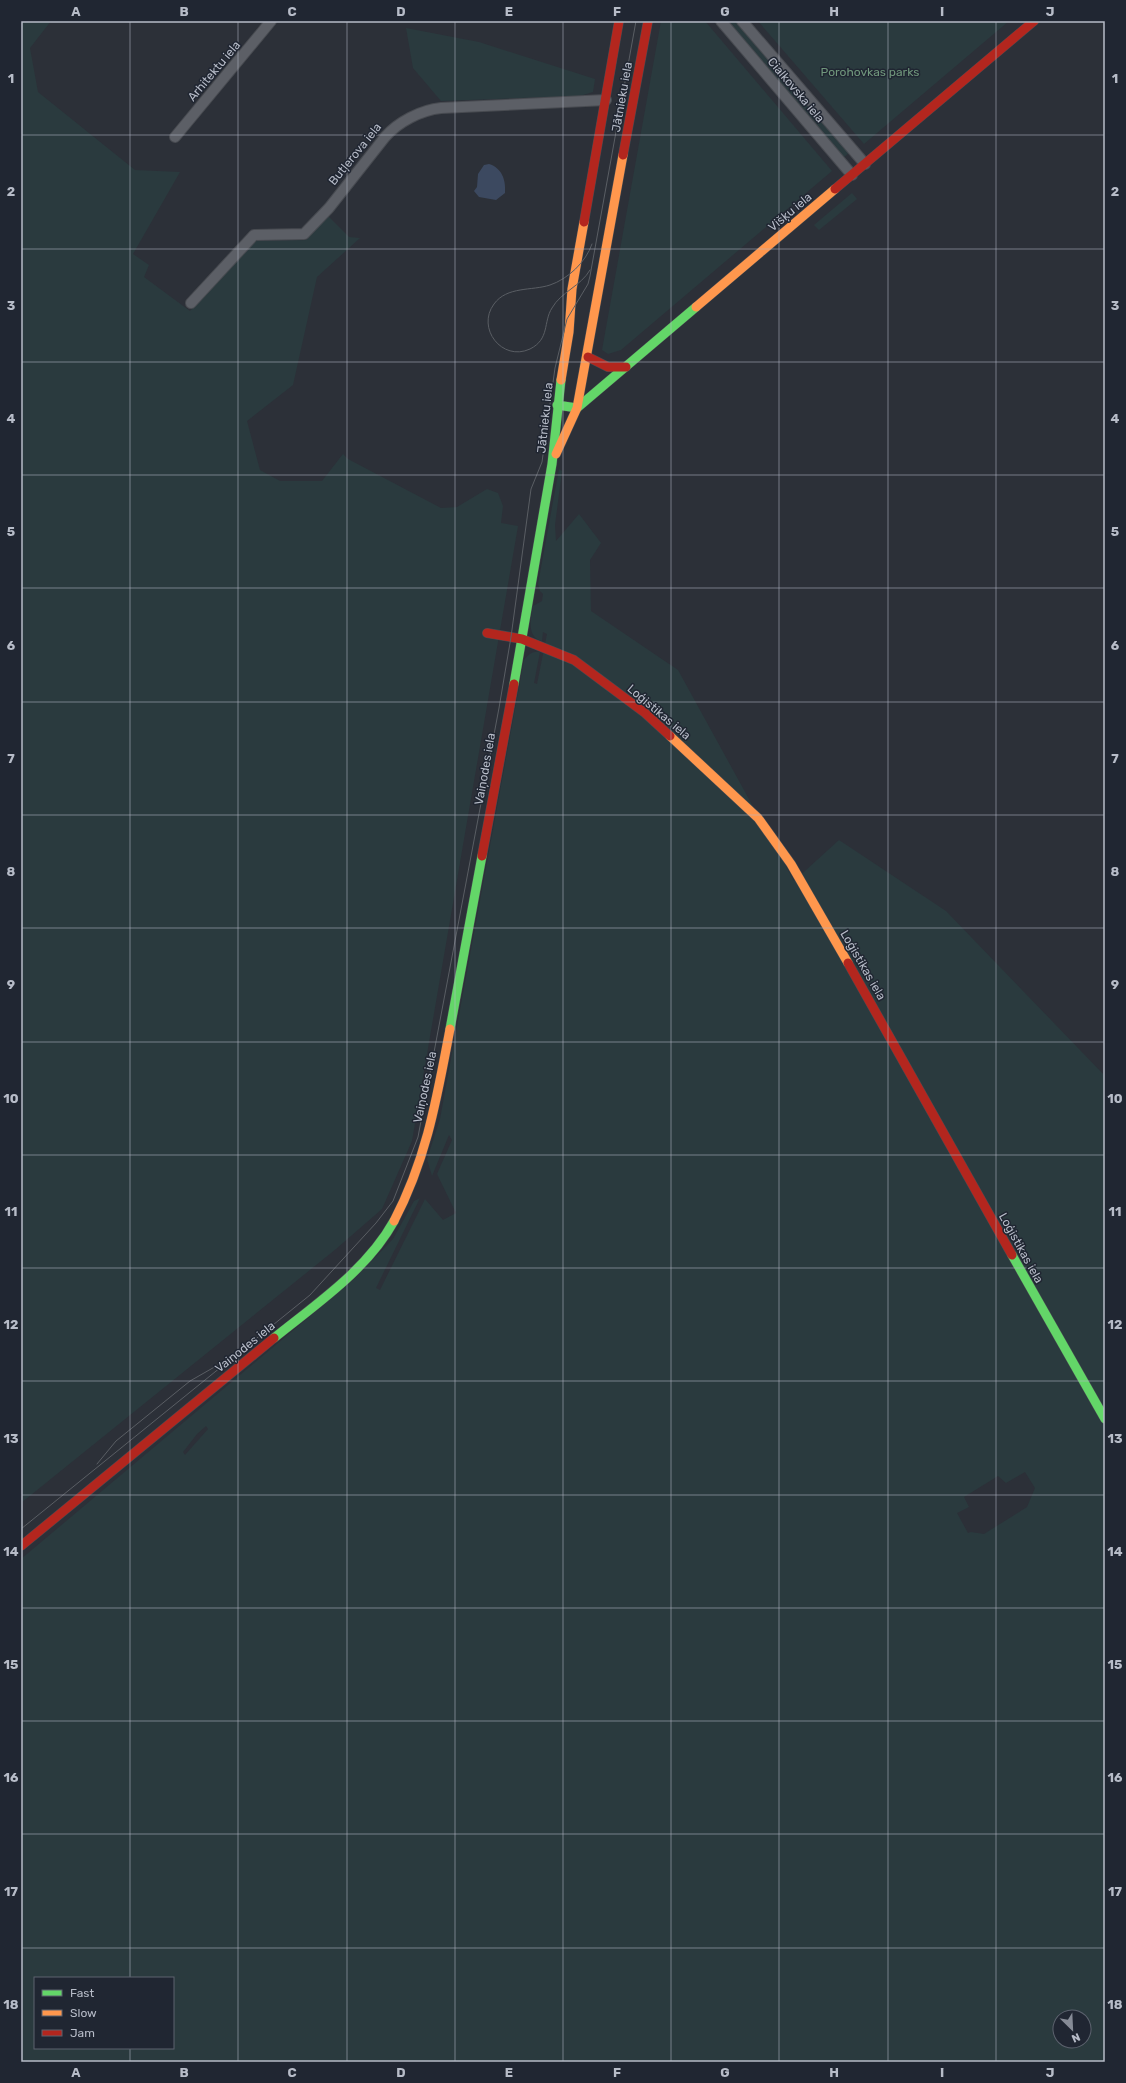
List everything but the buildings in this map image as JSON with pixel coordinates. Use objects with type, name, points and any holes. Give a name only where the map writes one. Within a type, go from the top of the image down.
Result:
[{"type":"street","name":"Arhitektu iela","points":[[175,137],[272,21]]},
{"type":"street","name":"Jātnieku iela","points":[[552,464],[557,405],[569,332],[572,289],[619,21]]},
{"type":"street","name":"Jātnieku iela","points":[[552,464],[577,408],[588,357],[648,21]]},
{"type":"street","name":"Cialkovska iela","points":[[721,21],[852,175]]},
{"type":"street","name":"Cialkovska iela","points":[[742,21],[865,164]]},
{"type":"street","name":"Višķu iela","points":[[577,408],[1034,21]]},
{"type":"street","name":"Butļerova iela","points":[[191,302],[254,235],[304,234],[328,208],[385,137],[393,128],[401,123],[434,108],[606,100]]},
{"type":"street","points":[[588,357],[608,367],[626,367]]},
{"type":"street","points":[[557,405],[577,408]]},
{"type":"street","name":"Vaiņodes iela","points":[[21,1546],[323,1298],[370,1254],[383,1238],[397,1216],[412,1184],[432,1118],[522,639],[552,464]]},
{"type":"street","name":"Loģistikas iela","points":[[488,633],[522,639],[574,660],[645,713],[758,818],[791,864],[1105,1419]]},
{"type":"green space","points":[[21,21],[51,21],[30,48],[38,92],[135,170],[180,172],[133,254],[149,265],[144,277],[190,311],[256,241],[306,240],[328,216],[349,237],[360,238],[317,277],[293,385],[247,421],[260,470],[280,481],[322,481],[343,454],[348,459],[441,508],[457,507],[487,489],[498,493],[503,506],[501,523],[518,526],[412,1141],[382,1209],[336,1249],[21,1503]]},
{"type":"green space","points":[[661,21],[705,21],[832,171],[621,350],[608,354],[602,350]]},
{"type":"green space","points":[[727,21],[738,21],[849,153],[843,158]]},
{"type":"green space","name":"Porohovkas parks","points":[[758,21],[1009,21],[864,144]]},
{"type":"green space","points":[[406,28],[479,42],[595,79],[593,92],[580,96],[441,101],[413,68]]},
{"type":"green space","points":[[852,193],[857,199],[819,230],[814,225]]},
{"type":"green space","points":[[559,469],[562,471],[555,525],[556,541],[579,514],[601,543],[590,560],[591,611],[678,670],[794,881],[839,840],[946,911],[1105,1076],[1105,2062],[21,2062],[21,1559],[353,1280],[393,1239],[414,1201],[420,1198],[376,1288],[380,1290],[425,1199],[443,1220],[456,1213],[437,1174],[452,1140],[449,1135],[432,1176],[427,1159],[440,1119],[524,660],[531,653],[540,652],[534,683],[537,684],[547,634],[543,632],[542,641],[537,639],[532,631],[531,621],[533,606],[542,601],[543,594],[540,591],[538,584]],"holes":[[[206,1426],[208,1429],[185,1455],[183,1452],[197,1434]],[[1025,1472],[1035,1488],[1027,1507],[984,1534],[968,1533],[957,1513],[969,1507],[964,1497],[998,1476],[1006,1483]]]},
{"type":"water","points":[[489,164],[497,168],[504,179],[505,184],[505,193],[496,200],[479,197],[474,191],[477,187],[478,174],[484,165]]},
{"type":"tram line","points":[[21,1529],[310,1295],[376,1223],[393,1201],[418,1137],[499,708],[511,637],[531,489],[542,462],[555,368],[567,319],[588,284],[590,276],[636,21]]},
{"type":"tram line","points":[[590,270],[582,280],[556,302],[549,313],[541,340],[536,345],[530,349],[520,352],[510,351],[502,347],[495,340],[490,332],[488,323],[489,313],[499,298],[506,294],[520,290],[550,285],[563,279],[581,263],[592,244]]},
{"type":"tram line","points":[[97,1464],[116,1441],[190,1381],[218,1365]]},
{"type":"traffic: fast","points":[[557,405],[577,408],[696,307]]},
{"type":"traffic: fast","points":[[514,684],[552,464],[561,380]]},
{"type":"traffic: fast","points":[[450,1029],[482,856]]},
{"type":"traffic: fast","points":[[274,1338],[340,1285],[355,1271],[383,1239],[394,1221]]},
{"type":"traffic: fast","points":[[1012,1255],[1105,1419]]},
{"type":"traffic: slow","points":[[556,454],[577,408],[623,155]]},
{"type":"traffic: slow","points":[[696,307],[835,189]]},
{"type":"traffic: slow","points":[[561,380],[569,332],[572,289],[584,222]]},
{"type":"traffic: slow","points":[[670,736],[758,818],[791,864],[848,963]]},
{"type":"traffic: slow","points":[[394,1221],[415,1174],[430,1127],[450,1029]]},
{"type":"traffic: jam","points":[[584,222],[619,21]]},
{"type":"traffic: jam","points":[[623,155],[648,21]]},
{"type":"traffic: jam","points":[[835,189],[1034,21]]},
{"type":"traffic: jam","points":[[588,357],[608,367],[626,367]]},
{"type":"traffic: jam","points":[[487,633],[522,639],[574,660],[645,713],[670,736]]},
{"type":"traffic: jam","points":[[482,856],[514,684]]},
{"type":"traffic: jam","points":[[848,963],[1012,1255]]},
{"type":"traffic: jam","points":[[21,1546],[274,1338]]}]
